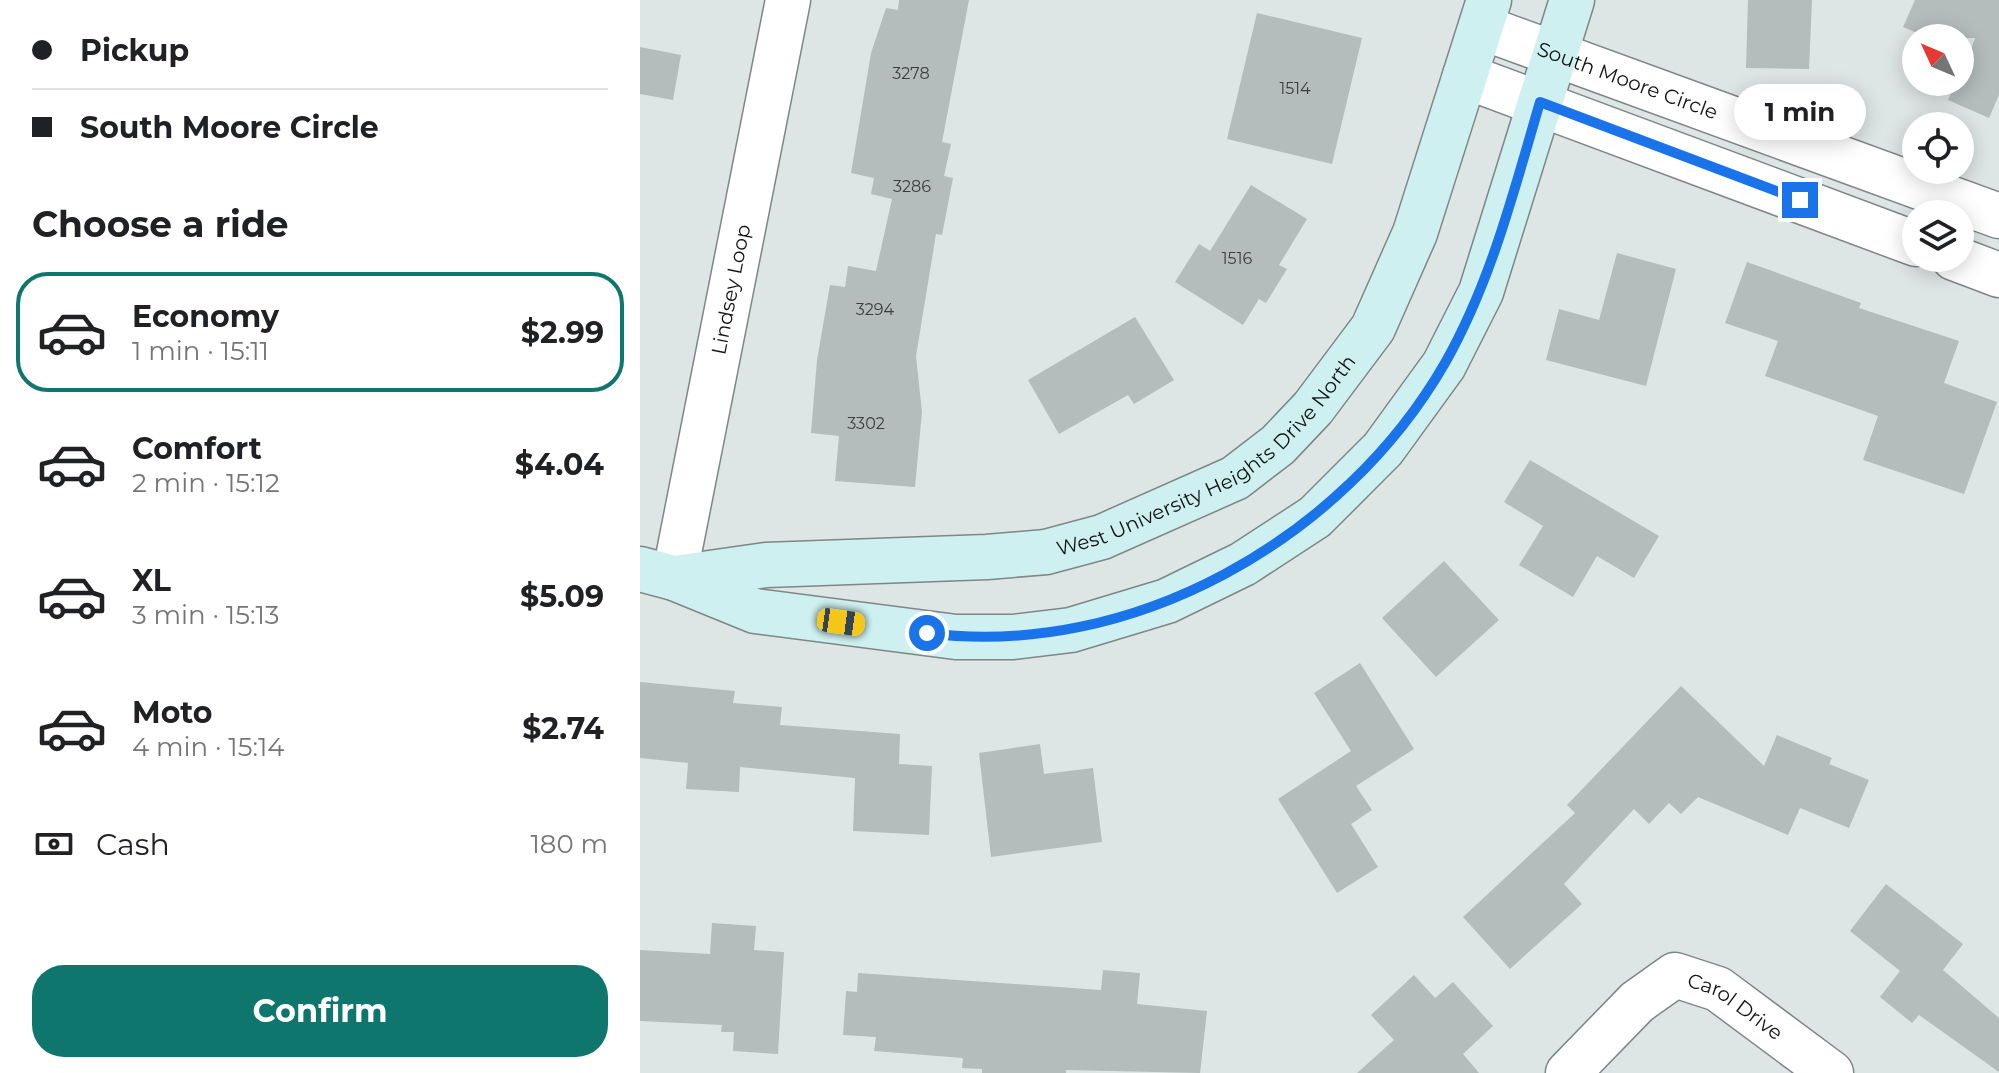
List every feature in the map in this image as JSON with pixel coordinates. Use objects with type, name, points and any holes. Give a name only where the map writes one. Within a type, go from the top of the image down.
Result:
[{"type":"street","name":"Lindsey Loop","points":[[657,574],[788,0]]},
{"type":"street","points":[[657,574],[755,611],[956,637],[1013,637],[1071,630],[1167,601],[1243,564],[1326,506],[1383,449],[1444,365],[1481,292],[1572,0]]},
{"type":"street","name":"West University Heights Drive North","points":[[657,574],[766,565],[1046,552],[1102,537],[1235,478],[1278,445],[1313,408],[1373,328],[1415,233],[1485,13]]},
{"type":"street","name":"South Moore Circle","points":[[1485,13],[1554,54],[1999,216]]},
{"type":"street","points":[[1465,76],[1902,239]]},
{"type":"street","points":[[1974,266],[1999,275]]},
{"type":"street","name":"Carol Drive","points":[[1568,1073],[1637,1002],[1675,975],[1718,989],[1831,1073]]},
{"type":"building","points":[[899,0],[969,0],[942,142],[951,144],[944,176],[953,178],[942,235],[936,234],[916,356],[922,412],[915,487],[835,481],[839,436],[811,433],[817,360],[830,285],[845,287],[848,266],[876,271],[892,199],[871,194],[874,178],[851,173],[871,53],[886,8],[898,10]]},
{"type":"building","points":[[1748,0],[1812,0],[1809,69],[1746,68]]},
{"type":"building","points":[[1915,0],[1999,0],[1999,95],[1989,118],[1948,100],[1950,96],[1974,96],[1974,24],[1904,24]]},
{"type":"building","points":[[1257,13],[1362,38],[1332,164],[1227,139]]},
{"type":"building","points":[[640,47],[681,55],[673,100],[640,94]]},
{"type":"building","points":[[1251,185],[1307,219],[1279,265],[1287,269],[1266,303],[1259,299],[1243,325],[1175,282],[1199,244],[1210,251]]},
{"type":"building","points":[[1617,253],[1676,269],[1646,386],[1546,360],[1559,309],[1599,320]]},
{"type":"building","points":[[1747,262],[1861,303],[1859,308],[1959,341],[1944,383],[1997,402],[1964,494],[1863,460],[1878,416],[1765,376],[1778,341],[1725,323]]},
{"type":"building","points":[[1135,317],[1174,380],[1134,404],[1128,395],[1059,434],[1028,380]]},
{"type":"building","points":[[1530,460],[1659,536],[1634,578],[1597,556],[1573,597],[1519,565],[1543,526],[1504,502]]},
{"type":"building","points":[[1444,561],[1499,620],[1436,677],[1382,618]]},
{"type":"building","points":[[1360,663],[1414,749],[1356,786],[1372,810],[1351,824],[1378,867],[1337,893],[1278,799],[1351,751],[1314,693]]},
{"type":"building","points":[[640,682],[735,691],[733,703],[782,707],[780,725],[900,734],[899,764],[932,766],[929,835],[853,831],[855,778],[740,767],[739,792],[686,789],[688,763],[640,758]]},
{"type":"building","points":[[1681,686],[1764,766],[1777,735],[1832,758],[1829,764],[1869,780],[1849,828],[1800,808],[1788,835],[1698,797],[1681,814],[1669,803],[1649,824],[1634,809],[1564,884],[1582,904],[1510,969],[1463,917],[1575,813],[1567,805]]},
{"type":"building","points":[[1040,744],[1044,774],[1093,768],[1102,842],[991,857],[979,753]]},
{"type":"building","points":[[1886,884],[1963,944],[1943,970],[1999,1018],[1999,1072],[1919,1015],[1912,1023],[1880,997],[1900,971],[1850,931]]},
{"type":"building","points":[[712,923],[756,926],[754,950],[784,952],[778,1054],[733,1051],[734,1032],[721,1032],[722,1025],[640,1021],[640,950],[710,954]]},
{"type":"building","points":[[1103,970],[1140,973],[1137,1004],[1207,1011],[1200,1073],[1066,1070],[1066,1073],[982,1073],[982,1069],[962,1068],[963,1058],[874,1051],[876,1037],[843,1035],[846,991],[857,992],[858,973],[1101,990]]},
{"type":"building","points":[[1414,975],[1435,998],[1453,982],[1493,1026],[1463,1054],[1479,1073],[1357,1073],[1394,1040],[1371,1015]]},
{"type":"route","points":[[927,633],[956,637],[1013,637],[1071,630],[1167,601],[1243,564],[1315,517],[1383,449],[1444,365],[1481,292],[1540,102],[1800,200]]}]
